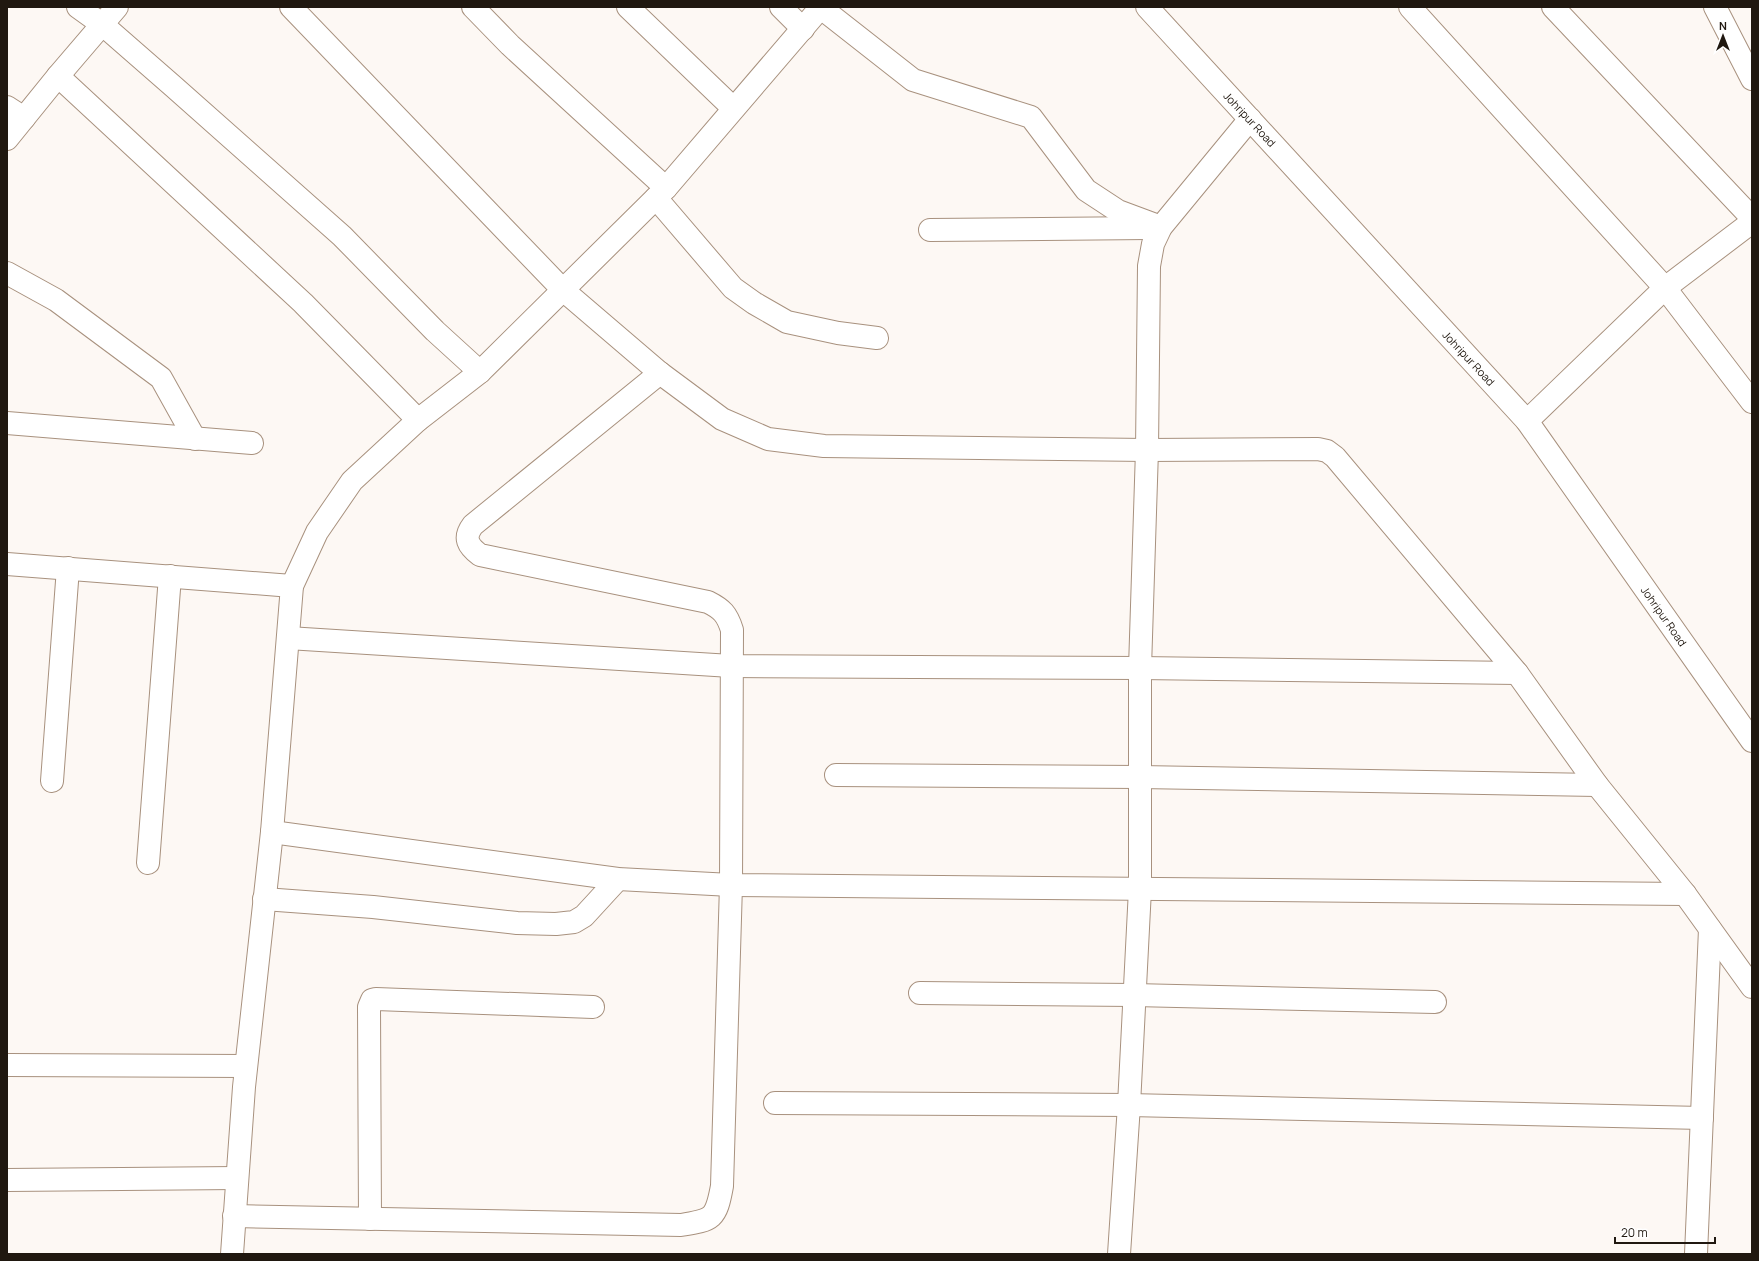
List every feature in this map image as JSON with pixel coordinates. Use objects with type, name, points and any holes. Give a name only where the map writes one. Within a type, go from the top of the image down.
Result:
[{"type":"street","points":[[78,7],[103,25],[342,236],[435,331],[480,372]]},
{"type":"street","points":[[7,139],[15,112],[58,76],[117,7]]},
{"type":"street","points":[[291,7],[563,290],[660,373],[722,419],[768,439],[824,446],[1147,450],[1318,449],[1327,451],[1335,457],[1517,673],[1598,785],[1685,894],[1752,987]]},
{"type":"street","points":[[473,7],[661,192],[734,288],[754,303],[787,322],[838,333],[877,338]]},
{"type":"street","points":[[628,7],[734,108]]},
{"type":"street","points":[[781,7],[803,29]]},
{"type":"street","points":[[232,1254],[246,1066],[272,832],[292,586],[317,532],[352,481],[418,420],[480,372],[661,192],[821,7],[913,80],[1031,117],[1086,190],[1118,211],[1161,228]]},
{"type":"street","name":"Johripur Road","points":[[1147,7],[1527,421],[1752,741]]},
{"type":"street","points":[[1410,7],[1665,288],[1752,402]]},
{"type":"street","points":[[1553,7],[1752,218]]},
{"type":"street","points":[[1715,7],[1752,80]]},
{"type":"street","points":[[58,76],[297,298],[418,420]]},
{"type":"street","points":[[1119,1254],[1129,1104],[1140,889],[1140,668],[1147,450],[1149,266],[1153,244],[1161,228],[1250,119]]},
{"type":"street","points":[[1527,421],[1665,288],[1752,222]]},
{"type":"street","points":[[930,230],[1161,228]]},
{"type":"street","points":[[7,273],[56,300],[161,378],[195,439]]},
{"type":"street","points":[[234,1216],[681,1225],[704,1222],[714,1215],[719,1202],[722,1186],[730,885],[732,630],[729,619],[720,608],[708,602],[480,555],[472,548],[468,541],[468,532],[474,525],[660,373]]},
{"type":"street","points":[[7,423],[252,443]]},
{"type":"street","points":[[7,564],[292,586]]},
{"type":"street","points":[[52,781],[68,568]]},
{"type":"street","points":[[148,863],[170,576]]},
{"type":"street","points":[[288,638],[731,666],[1140,668],[1517,673]]},
{"type":"street","points":[[836,775],[1140,777],[1598,785]]},
{"type":"street","points":[[272,832],[618,879],[730,885],[1685,894]]},
{"type":"street","points":[[264,899],[373,907],[518,923],[556,924],[574,922],[584,916],[618,879]]},
{"type":"street","points":[[1696,1254],[1710,929]]},
{"type":"street","points":[[920,993],[1134,995],[1435,1002]]},
{"type":"street","points":[[370,1219],[369,1008],[372,1000],[593,1008]]},
{"type":"street","points":[[7,1065],[246,1066]]},
{"type":"street","points":[[775,1103],[1129,1104],[1702,1118]]},
{"type":"street","points":[[7,1180],[237,1178]]}]
